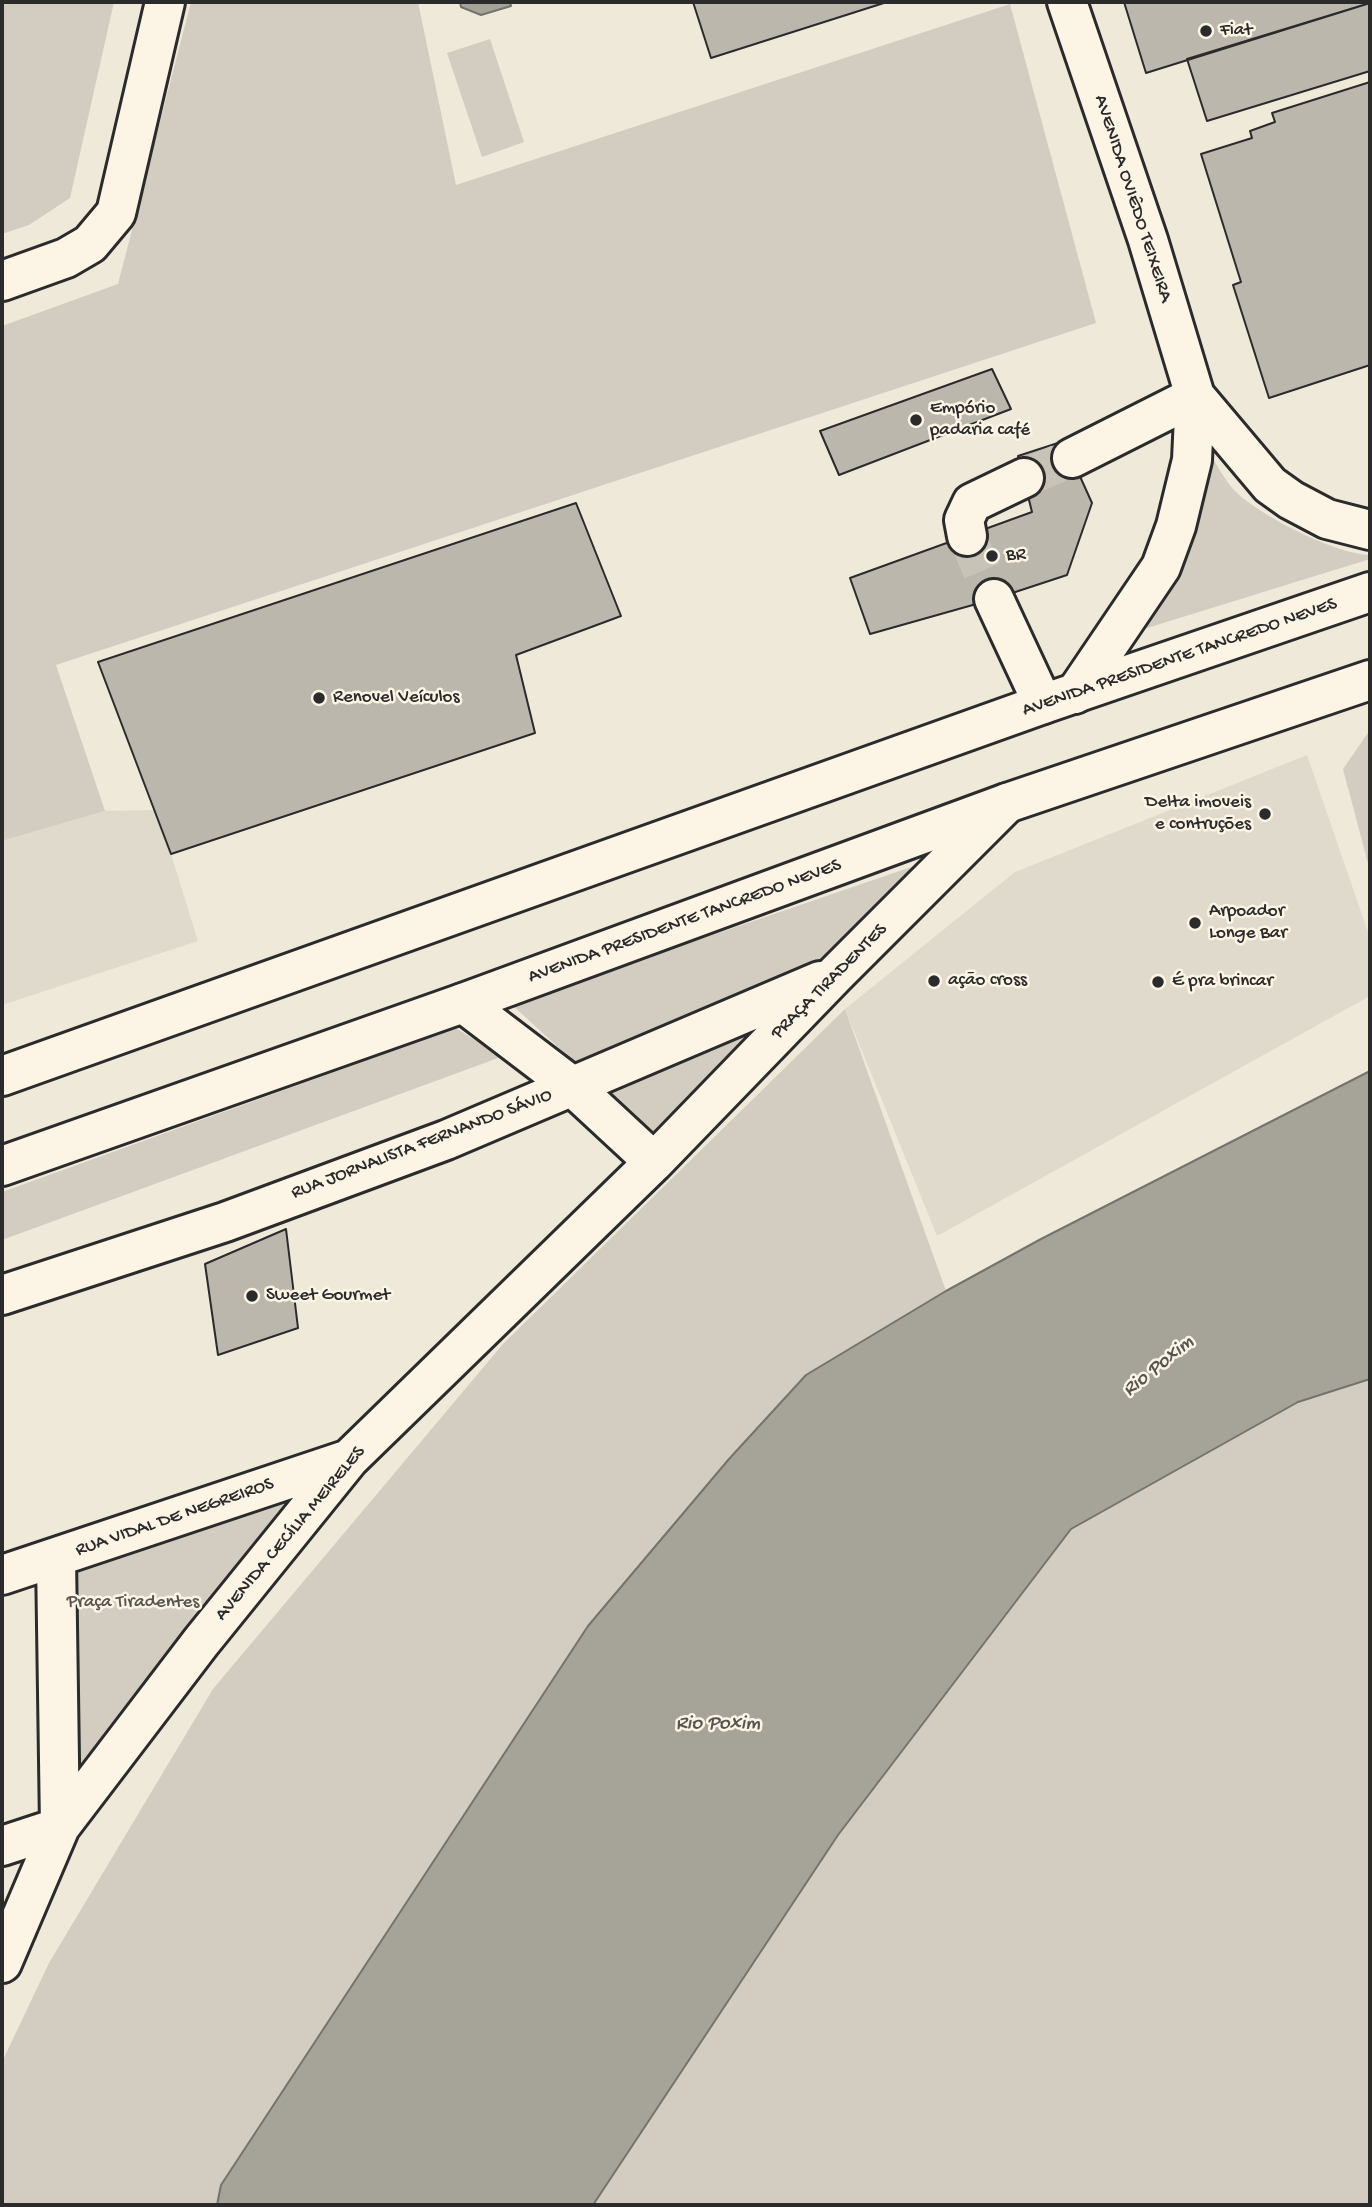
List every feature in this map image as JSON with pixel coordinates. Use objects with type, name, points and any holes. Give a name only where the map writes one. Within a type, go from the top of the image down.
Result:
[{"type":"street","points":[[2,281],[66,258],[90,244],[116,213],[165,2]]},
{"type":"street","name":"AVENIDA OVIÊDO TEIXEIRA","points":[[1059,699],[1161,567],[1176,527],[1192,460],[1195,397],[1147,240],[1067,2]]},
{"type":"street","points":[[1072,458],[1195,397]]},
{"type":"street","name":"AVENIDA OVIÊDO TEIXEIRA","points":[[1195,397],[1270,485],[1291,500],[1327,519],[1370,530]]},
{"type":"street","points":[[967,536],[964,520],[972,503],[1024,478]]},
{"type":"street","name":"AVENIDA PRESIDENTE TANCREDO NEVES","points":[[2,1076],[1059,699],[1370,592]]},
{"type":"street","points":[[994,599],[1059,699]]},
{"type":"street","name":"AVENIDA PRESIDENTE TANCREDO NEVES","points":[[2,1166],[463,1003],[1007,803],[1370,680]]},
{"type":"street","name":"PRAÇA TIRADENTES","points":[[654,1162],[1007,803]]},
{"type":"street","name":"RUA JORNALISTA FERNANDO SÁVIO","points":[[2,1295],[251,1212],[446,1140],[835,975]]},
{"type":"street","points":[[463,1003],[572,1086],[654,1162]]},
{"type":"street","name":"AVENIDA CECÍLIA MEIRELES","points":[[2,1963],[60,1827],[201,1642],[349,1460],[654,1162]]},
{"type":"street","name":"RUA VIDAL DE NEGREIROS","points":[[2,1575],[349,1460]]},
{"type":"street","points":[[2,1846],[60,1827],[56,1558]]},
{"type":"shaded area","points":[[1307,755],[1370,938],[1370,996],[937,1236],[845,1009],[1015,872]]},
{"type":"shaded area","points":[[154,810],[171,854],[198,941],[2,1005],[2,841],[105,811]]},
{"type":"green space","points":[[2,2],[114,2],[70,198],[29,225],[2,234]]},
{"type":"green space","points":[[191,2],[418,2],[456,185],[1010,4],[1096,323],[56,665],[105,811],[2,841],[2,326],[118,284]]},
{"type":"green space","points":[[490,39],[524,142],[482,157],[447,53]]},
{"type":"green space","points":[[1206,448],[1228,483],[1249,503],[1300,533],[1338,548],[1370,555],[1370,559],[1131,633]]},
{"type":"green space","points":[[1370,730],[1370,871],[1343,769]]},
{"type":"green space","points":[[923,863],[833,955],[581,1068],[511,1004]]},
{"type":"green space","points":[[784,1002],[652,1136],[611,1092]]},
{"type":"green space","points":[[845,1009],[946,1291],[806,1375],[729,1459],[588,1626],[221,2185],[217,2205],[2,2205],[2,2062],[49,1963],[213,1689],[503,1344]]},
{"type":"green space","points":[[456,1028],[501,1057],[2,1240],[2,1192]]},
{"type":"green space","points":[[1370,1379],[1370,2205],[593,2205],[838,1835],[1071,1529],[1298,1402]]},
{"type":"green space","name":"Praça Tiradentes","points":[[332,1451],[78,1774],[69,1562]]},
{"type":"water","points":[[460,2],[510,2],[511,6],[481,15],[461,7]]},
{"type":"water","name":"Rio Poxim","points":[[1370,1071],[1370,1379],[1298,1402],[1071,1529],[838,1835],[593,2205],[217,2205],[221,2185],[588,1626],[729,1459],[806,1375],[946,1291],[1041,1239]]},
{"type":"building","points":[[693,2],[887,2],[711,58]]},
{"type":"building","name":"Fiat","points":[[1124,2],[1370,2],[1370,3],[1146,73]]},
{"type":"building","points":[[1370,3],[1370,71],[1207,121],[1187,59]]},
{"type":"building","points":[[1370,82],[1370,365],[1269,398],[1233,285],[1241,282],[1201,154],[1252,138],[1250,131],[1275,122],[1272,113]]},
{"type":"building","name":"Empório padaria café","points":[[992,369],[1011,409],[839,475],[820,431]]},
{"type":"building","name":"BR","points":[[1064,441],[1092,503],[1067,575],[870,634],[850,578],[1032,512],[1018,456]]},
{"type":"building","name":"Renovel Veículos","points":[[576,503],[621,616],[516,655],[535,733],[171,854],[98,662]]},
{"type":"building","name":"Sweet Gourmet","points":[[286,1229],[298,1328],[218,1355],[205,1264]]},
{"type":"tunnel","points":[[1024,478],[1072,458]]},
{"type":"tunnel","points":[[967,536],[994,599]]},
{"type":"place","name":"Fiat","points":[[1206,31]]},
{"type":"place","name":"Empório padaria café","points":[[916,420]]},
{"type":"place","name":"BR","points":[[992,556]]},
{"type":"place","name":"Renovel Veículos","points":[[319,698]]},
{"type":"place","name":"Delta imoveis e contruções","points":[[1265,814]]},
{"type":"place","name":"Arpoador Longe Bar","points":[[1195,923]]},
{"type":"place","name":"ação cross","points":[[934,981]]},
{"type":"place","name":"É pra brincar","points":[[1158,982]]},
{"type":"place","name":"Sweet Gourmet","points":[[252,1296]]}]
